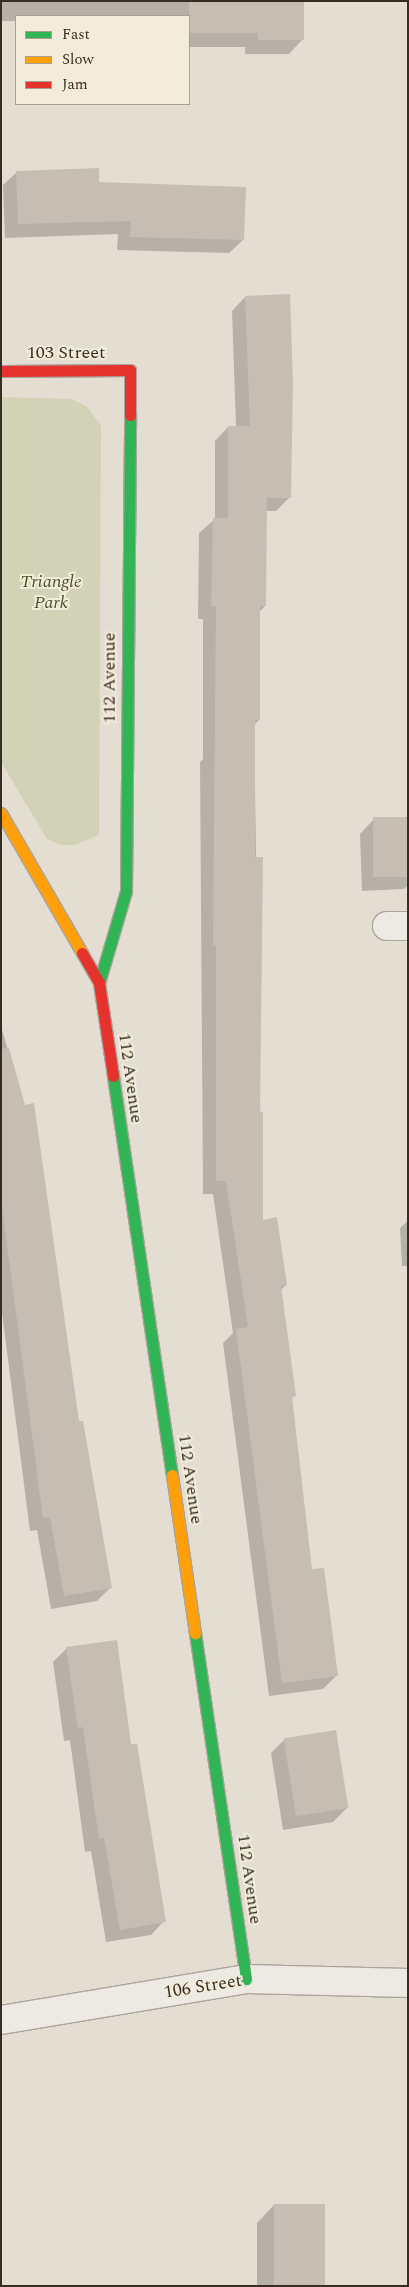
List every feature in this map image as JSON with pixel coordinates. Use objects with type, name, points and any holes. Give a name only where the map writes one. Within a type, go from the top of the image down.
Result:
[{"type":"street","name":"103 Street","points":[[1,371],[130,370]]},
{"type":"street","name":"112 Avenue","points":[[99,983],[126,890],[130,370]]},
{"type":"street","name":"112 Avenue","points":[[1,813],[99,983],[246,1979]]},
{"type":"street","name":"106 Street","points":[[1,2020],[246,1979],[408,1983]]},
{"type":"green space","name":"Triangle Park","points":[[1,397],[71,399],[86,406],[101,425],[99,835],[75,845],[60,845],[47,839],[1,762]]},
{"type":"building","points":[[189,1],[304,1],[304,40],[258,40],[258,33],[190,33]]},
{"type":"building","points":[[99,168],[99,182],[246,187],[244,240],[130,237],[131,221],[18,224],[16,171]]},
{"type":"building","points":[[290,294],[293,382],[291,498],[267,498],[266,606],[260,606],[260,720],[255,720],[255,857],[263,857],[260,1112],[263,1112],[263,1220],[277,1217],[287,1285],[281,1286],[296,1396],[292,1397],[312,1569],[324,1568],[338,1676],[282,1683],[236,1329],[248,1327],[226,1181],[216,1181],[216,945],[213,945],[216,606],[211,606],[213,518],[228,518],[228,426],[250,426],[245,296]]},
{"type":"building","points":[[373,817],[408,817],[408,877],[373,877]]},
{"type":"building","points":[[9,1048],[25,1105],[34,1103],[79,1421],[83,1421],[112,1588],[64,1596],[50,1517],[43,1518],[1,1199],[1,1049]]},
{"type":"building","points":[[117,1640],[131,1744],[137,1744],[166,1922],[120,1930],[104,1838],[99,1839],[83,1727],[78,1728],[66,1647]]},
{"type":"building","points":[[336,1730],[348,1808],[296,1816],[284,1738]]},
{"type":"building","points":[[274,2204],[325,2204],[325,2286],[274,2286]]},
{"type":"traffic: fast","points":[[99,983],[126,891],[130,415]]},
{"type":"traffic: fast","points":[[113,1076],[172,1475]]},
{"type":"traffic: fast","points":[[195,1633],[246,1979]]},
{"type":"traffic: slow","points":[[1,813],[82,953]]},
{"type":"traffic: slow","points":[[172,1475],[195,1633]]},
{"type":"traffic: jam","points":[[1,371],[130,370],[130,415]]},
{"type":"traffic: jam","points":[[82,953],[99,983],[113,1076]]}]
